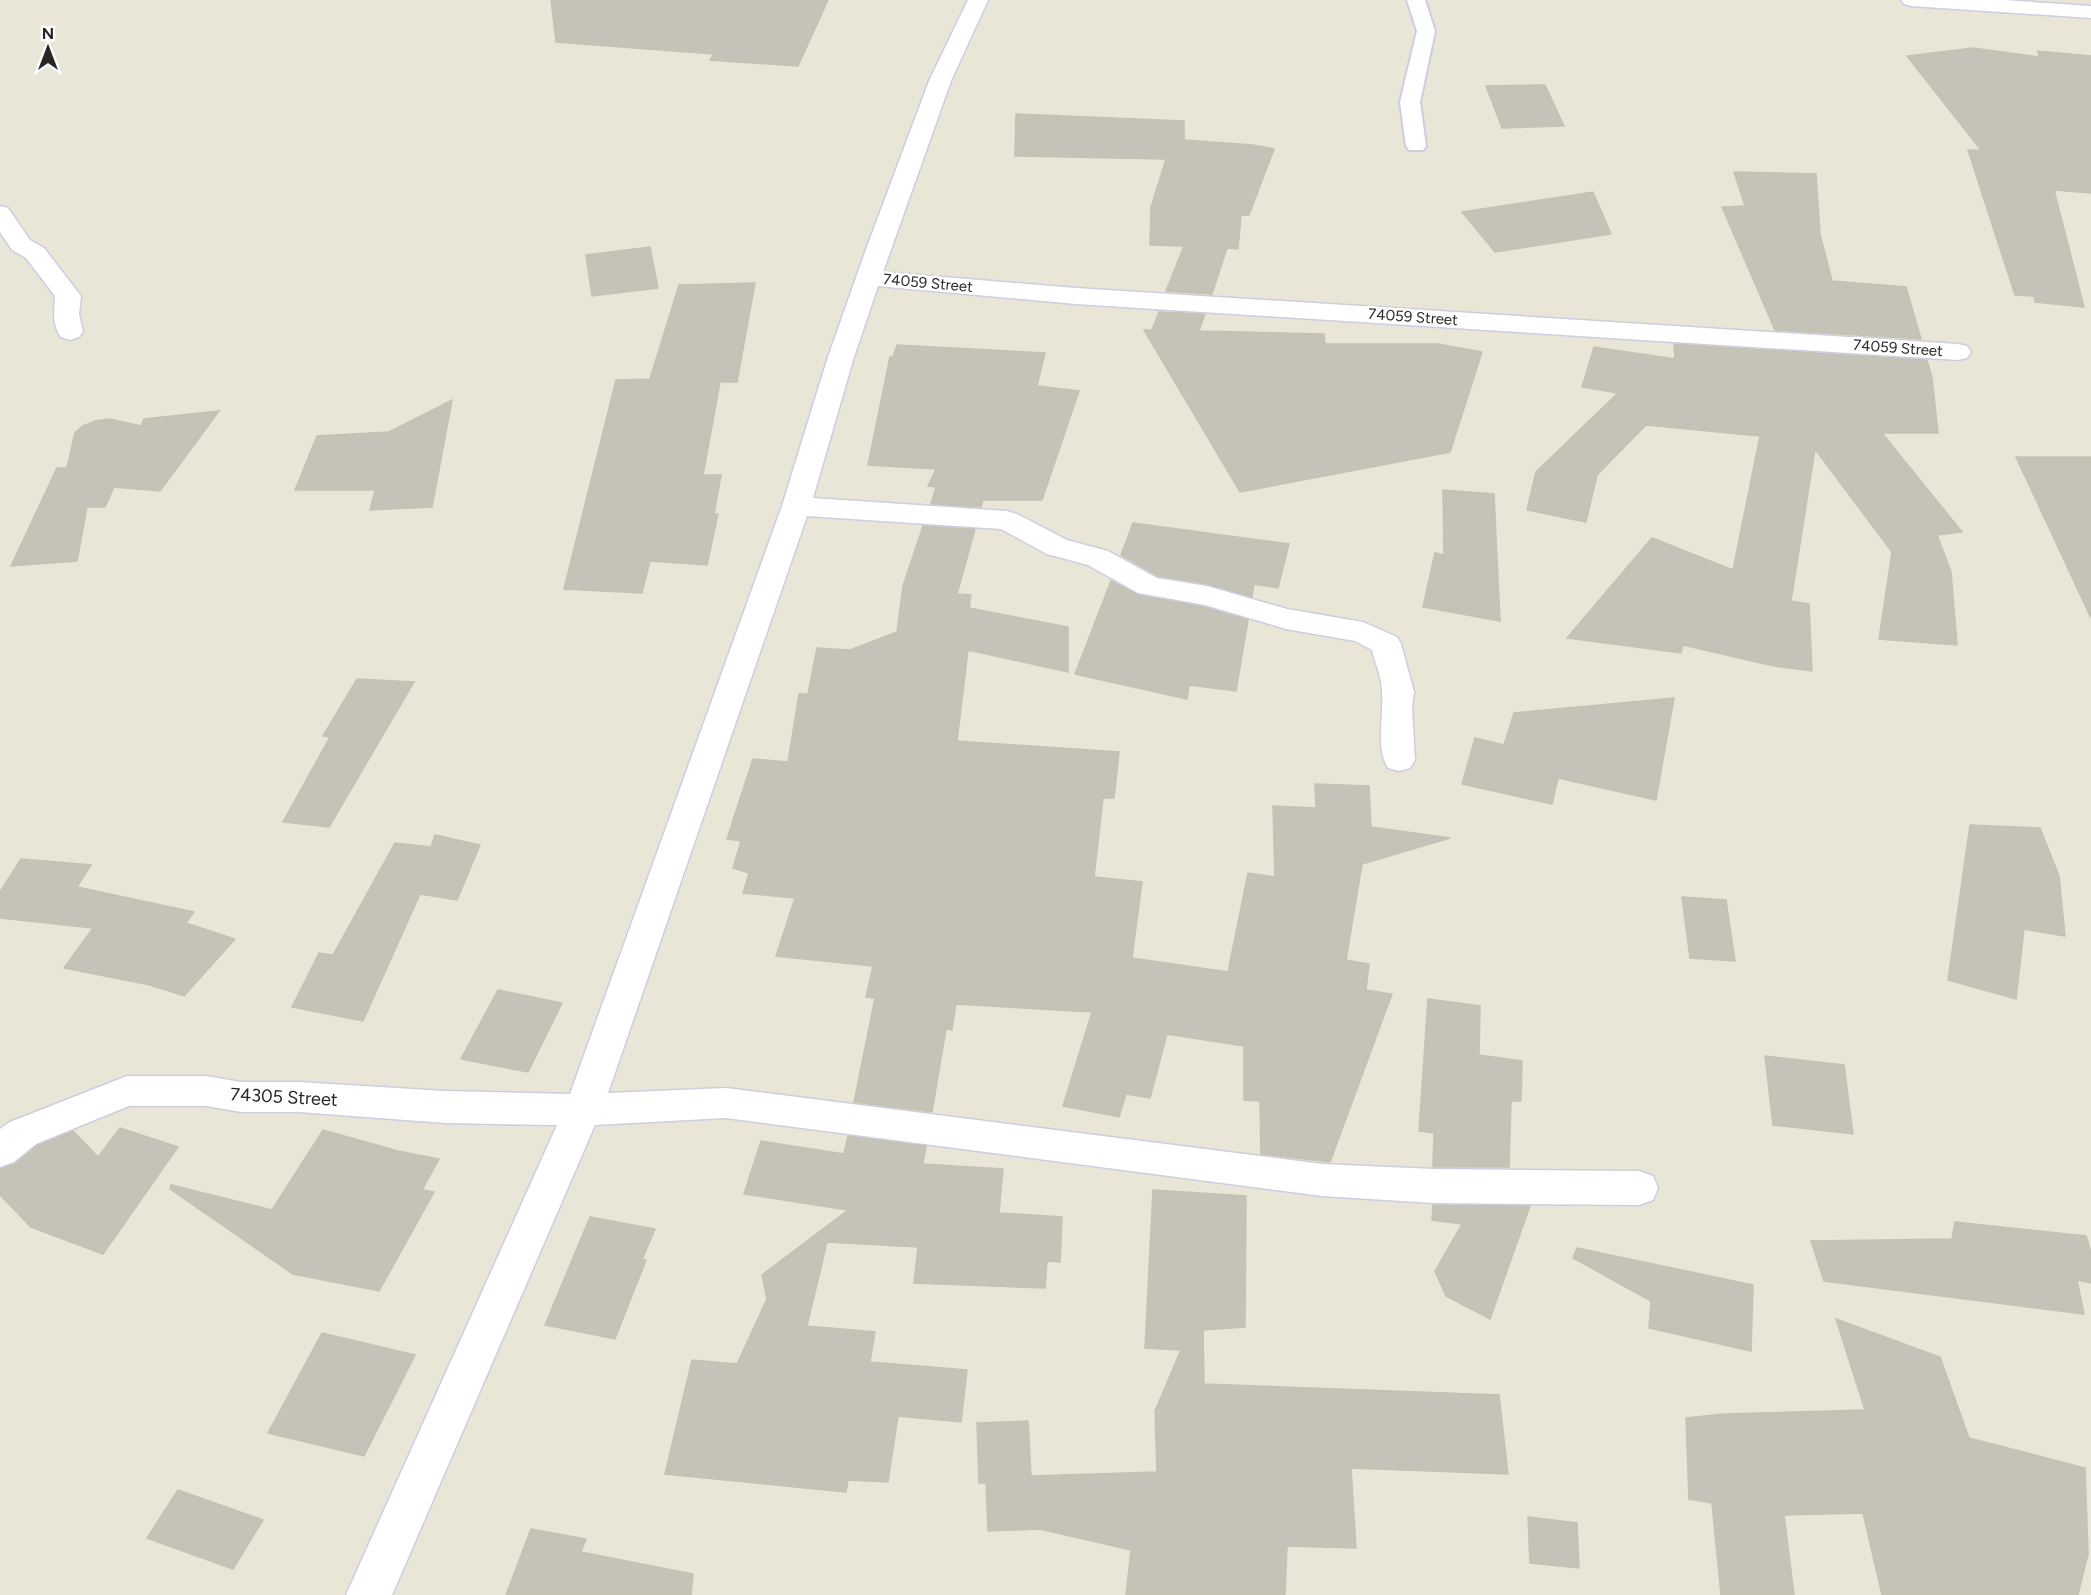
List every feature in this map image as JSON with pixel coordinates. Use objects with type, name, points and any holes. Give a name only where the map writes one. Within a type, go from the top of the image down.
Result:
[{"type":"street","points":[[369,1595],[583,1110],[796,506],[840,360],[868,278],[940,81],[978,0]]},
{"type":"street","points":[[1911,0],[2091,12]]},
{"type":"street","points":[[0,213],[21,245],[35,253],[69,296],[66,314],[70,332]]},
{"type":"street","name":"74059 Street","points":[[868,278],[1076,296],[1958,352]]},
{"type":"street","points":[[796,506],[1007,520],[1057,547],[1098,558],[1149,586],[1207,596],[1286,619],[1363,633],[1386,644],[1392,664],[1398,692],[1396,708],[1399,760]]},
{"type":"street","name":"74305 Street","points":[[0,1151],[23,1133],[127,1091],[206,1091],[241,1097],[299,1097],[445,1107],[583,1110],[726,1103],[1322,1180],[1433,1186],[1639,1188]]},
{"type":"lane","points":[[1416,0],[1426,31],[1410,102],[1416,146]]},
{"type":"building","points":[[551,0],[828,0],[798,66],[710,60],[714,54],[556,42]]},
{"type":"building","points":[[1973,48],[2039,57],[2038,51],[2091,56],[2091,193],[2054,190],[2084,307],[2035,302],[2034,296],[2015,295],[1968,150],[1981,150],[1907,56]]},
{"type":"building","points":[[1545,85],[1564,126],[1502,128],[1486,86]]},
{"type":"building","points":[[1016,114],[1184,121],[1184,140],[1253,145],[1274,149],[1249,215],[1241,215],[1238,249],[1227,248],[1212,294],[1166,291],[1184,246],[1150,245],[1151,207],[1166,159],[1015,156]]},
{"type":"building","points":[[1734,172],[1816,174],[1820,234],[1832,281],[1906,287],[1921,339],[1775,330],[1722,207],[1745,206]]},
{"type":"building","points":[[1593,192],[1611,234],[1495,252],[1462,212]]},
{"type":"building","points":[[650,247],[658,288],[592,296],[586,255]]},
{"type":"building","points":[[755,283],[737,382],[720,382],[703,475],[721,475],[714,514],[718,514],[707,565],[650,561],[642,593],[564,589],[616,380],[650,379],[679,285]]},
{"type":"building","points":[[1159,312],[1205,314],[1199,331],[1324,334],[1325,344],[1438,344],[1482,352],[1450,452],[1240,492],[1144,330],[1152,330]]},
{"type":"building","points":[[1674,344],[1927,360],[1932,378],[1938,433],[1882,433],[1962,532],[1937,535],[1951,572],[1957,645],[1879,639],[1892,552],[1815,449],[1791,601],[1809,604],[1812,671],[1774,666],[1683,645],[1681,653],[1567,638],[1652,538],[1733,570],[1760,436],[1646,425],[1597,475],[1586,522],[1527,510],[1536,472],[1618,393],[1582,387],[1594,347],[1675,359]]},
{"type":"building","points":[[897,345],[1045,353],[1037,386],[1079,391],[1042,500],[983,500],[981,507],[931,504],[936,487],[928,486],[936,469],[868,465],[890,357],[893,357]]},
{"type":"building","points":[[452,400],[432,507],[370,510],[375,490],[295,490],[317,436],[389,432]]},
{"type":"building","points":[[219,411],[160,491],[114,487],[105,507],[87,507],[77,561],[11,566],[57,468],[67,468],[75,433],[83,426],[95,421],[110,419],[141,426],[144,419]]},
{"type":"building","points":[[2016,457],[2091,457],[2091,618]]},
{"type":"building","points":[[1443,490],[1494,494],[1500,621],[1423,607],[1435,553],[1444,555]]},
{"type":"building","points":[[1133,523],[1289,544],[1278,588],[1254,584],[1252,597],[1207,584],[1158,576],[1121,555]]},
{"type":"building","points":[[923,526],[975,529],[957,594],[971,595],[969,608],[1068,627],[1068,672],[968,650],[957,741],[1119,752],[1114,798],[1103,798],[1094,877],[1142,882],[1132,958],[1228,972],[1248,873],[1275,877],[1273,806],[1316,808],[1315,784],[1369,786],[1371,827],[1450,838],[1362,864],[1346,960],[1369,964],[1366,990],[1392,994],[1330,1162],[1261,1154],[1260,1101],[1244,1100],[1244,1046],[1167,1034],[1150,1098],[1126,1094],[1119,1117],[1063,1106],[1092,1012],[956,1004],[952,1030],[946,1029],[932,1112],[854,1102],[875,998],[866,997],[873,966],[776,956],[795,898],[743,893],[749,873],[733,868],[741,841],[727,839],[753,759],[788,762],[799,694],[808,694],[817,648],[850,650],[897,632],[903,586]]},
{"type":"building","points":[[1111,581],[1138,595],[1204,607],[1248,620],[1236,691],[1189,685],[1187,699],[1075,674]]},
{"type":"building","points":[[357,679],[414,682],[329,827],[283,822],[330,737],[323,736]]},
{"type":"building","points":[[1674,698],[1656,800],[1558,778],[1552,804],[1462,784],[1475,738],[1504,745],[1514,713]]},
{"type":"building","points":[[1970,825],[2040,828],[2059,876],[2065,936],[2024,929],[2016,999],[1948,980]]},
{"type":"building","points":[[435,835],[480,845],[457,900],[420,894],[363,1021],[292,1007],[319,953],[333,955],[395,843],[431,847]]},
{"type":"building","points":[[21,859],[91,865],[77,887],[194,912],[186,923],[235,939],[184,996],[150,985],[64,968],[93,928],[0,918],[0,892]]},
{"type":"building","points":[[1682,897],[1726,900],[1735,961],[1690,958]]},
{"type":"building","points":[[498,990],[562,1003],[528,1072],[461,1059]]},
{"type":"building","points":[[1428,999],[1480,1006],[1479,1055],[1522,1061],[1521,1101],[1511,1101],[1509,1167],[1433,1167],[1434,1133],[1419,1131]]},
{"type":"building","points":[[1765,1056],[1844,1065],[1853,1134],[1773,1125]]},
{"type":"building","points":[[120,1128],[178,1147],[103,1254],[31,1227],[0,1195],[0,1169],[15,1164],[37,1146],[73,1131],[98,1157]]},
{"type":"building","points":[[323,1130],[398,1151],[439,1159],[422,1190],[434,1192],[379,1291],[293,1274],[170,1189],[171,1185],[272,1210]]},
{"type":"building","points":[[848,1136],[926,1146],[923,1164],[1003,1169],[999,1213],[1062,1217],[1060,1262],[1047,1261],[1045,1288],[914,1283],[918,1247],[827,1242],[807,1326],[875,1332],[870,1362],[967,1370],[961,1422],[898,1416],[888,1482],[848,1480],[846,1492],[665,1474],[692,1360],[737,1364],[767,1299],[762,1275],[848,1210],[744,1194],[761,1141],[844,1154]]},
{"type":"building","points":[[1153,1190],[1246,1196],[1245,1327],[1203,1330],[1204,1384],[1499,1395],[1508,1474],[1351,1468],[1356,1548],[1287,1546],[1285,1595],[1126,1595],[1131,1550],[1040,1529],[988,1531],[986,1483],[979,1483],[977,1423],[1028,1421],[1031,1476],[1157,1472],[1155,1411],[1181,1350],[1145,1348]]},
{"type":"building","points":[[1433,1205],[1530,1206],[1490,1319],[1446,1296],[1435,1271],[1462,1224],[1432,1220]]},
{"type":"building","points":[[590,1217],[655,1229],[642,1260],[646,1260],[615,1339],[545,1325]]},
{"type":"building","points":[[1955,1222],[2086,1236],[2091,1253],[2091,1283],[2077,1280],[2084,1314],[1824,1281],[1811,1241],[1952,1239]]},
{"type":"building","points":[[1577,1248],[1753,1285],[1751,1351],[1649,1328],[1651,1301],[1573,1258]]},
{"type":"building","points":[[1836,1319],[1940,1357],[1969,1438],[2085,1468],[2088,1554],[2078,1595],[1882,1595],[1863,1513],[1784,1515],[1794,1595],[1721,1595],[1712,1503],[1689,1499],[1686,1418],[1724,1414],[1865,1410]]},
{"type":"building","points":[[322,1333],[415,1355],[364,1456],[268,1433]]},
{"type":"building","points":[[178,1490],[263,1520],[233,1569],[147,1538]]},
{"type":"building","points":[[1528,1517],[1577,1523],[1579,1568],[1530,1563]]},
{"type":"building","points":[[531,1529],[586,1539],[581,1552],[693,1574],[691,1595],[506,1595]]}]
